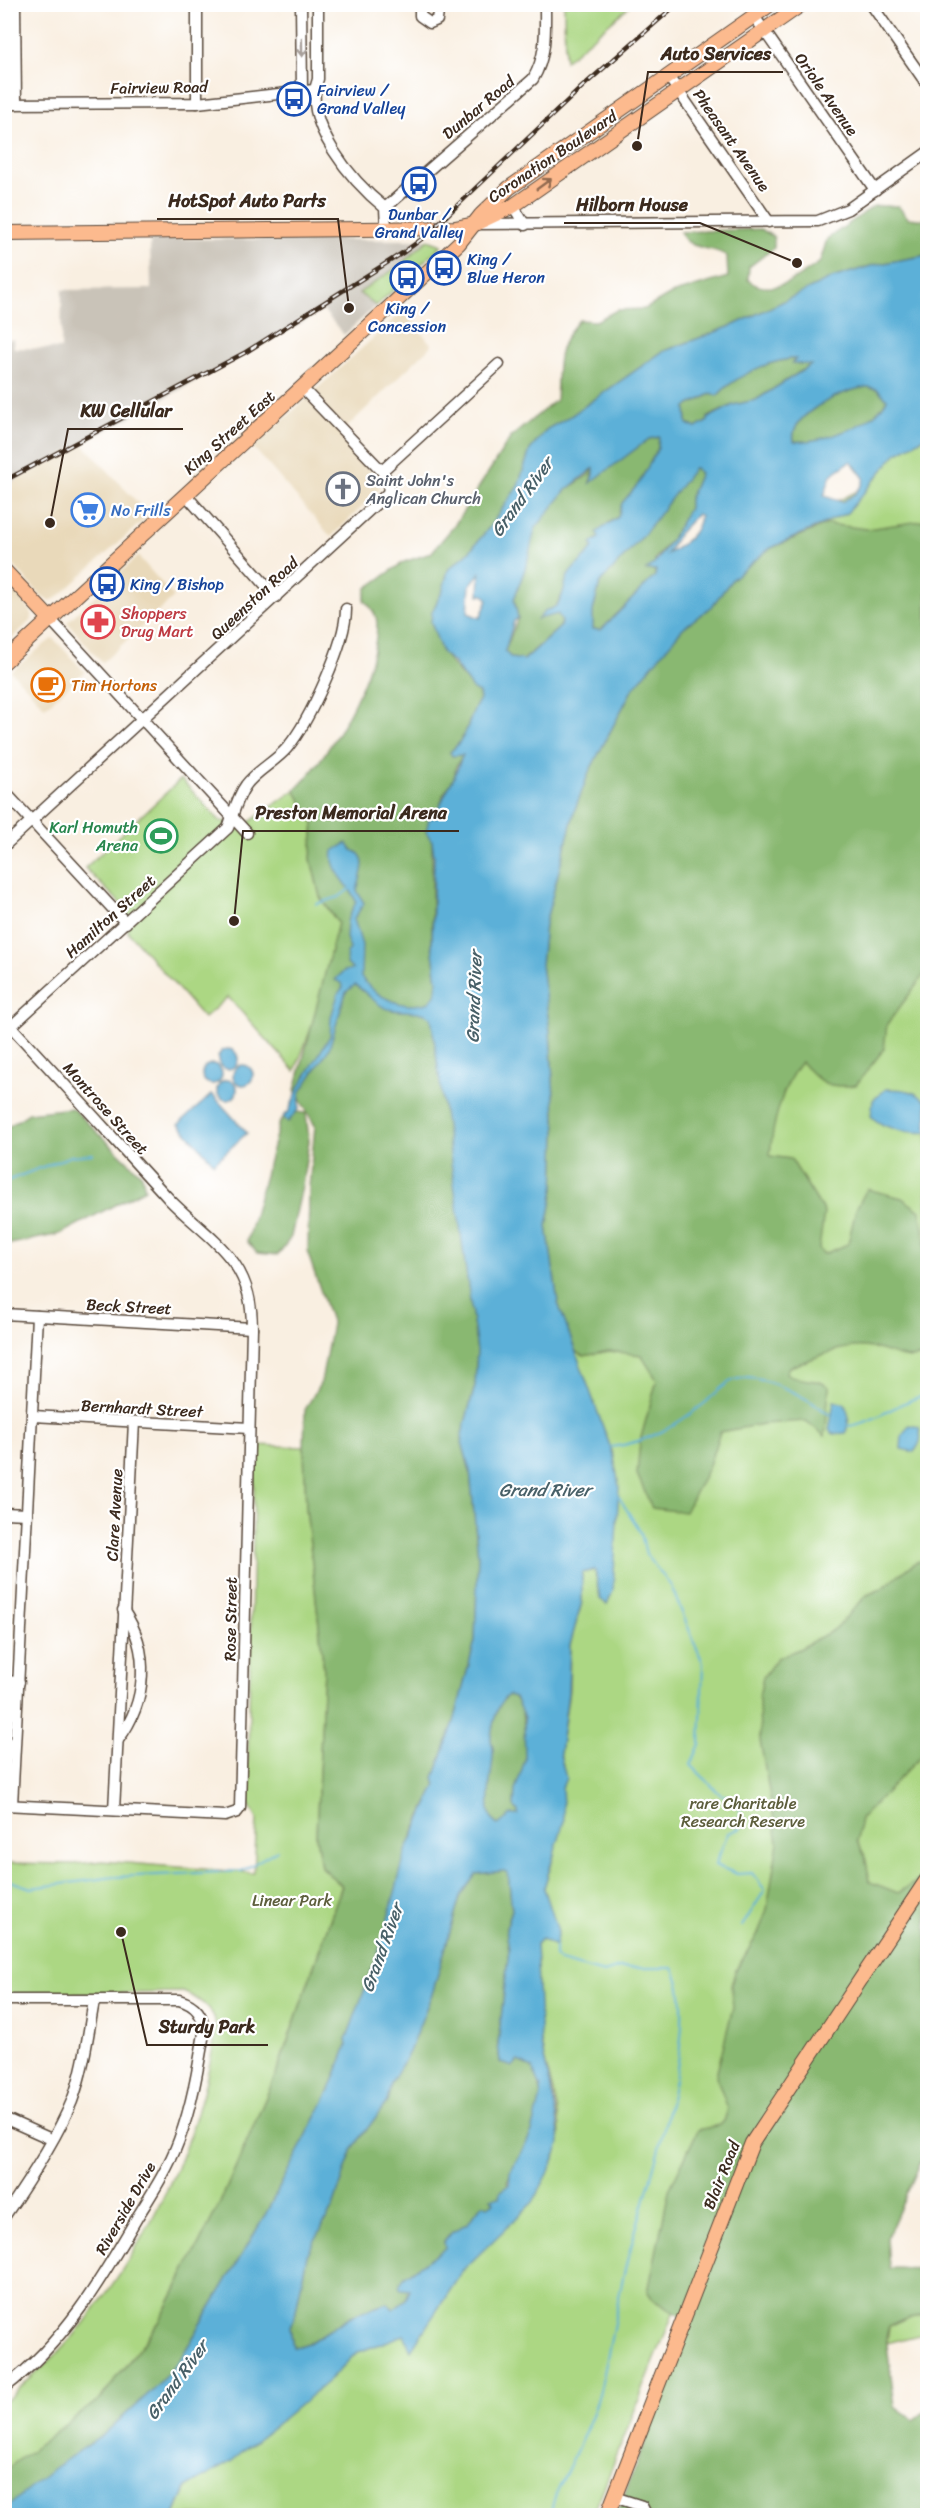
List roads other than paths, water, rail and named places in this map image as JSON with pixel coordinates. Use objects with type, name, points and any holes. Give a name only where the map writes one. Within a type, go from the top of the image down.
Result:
[{"type":"main road","name":"Coronation Boulevard","points":[[475,224],[509,188],[771,4]]},
{"type":"main road","name":"Coronation Boulevard","points":[[475,224],[513,206],[802,4]]},
{"type":"main road","points":[[570,147],[579,159]]},
{"type":"main road","points":[[4,233],[455,228],[475,224]]},
{"type":"main road","name":"King Street East","points":[[4,662],[459,243],[475,224]]},
{"type":"main road","points":[[4,570],[51,620]]},
{"type":"main road","name":"Blair Road","points":[[607,2516],[752,2143],[927,1878]]},
{"type":"street","points":[[10,104],[15,4]]},
{"type":"street","points":[[197,4],[198,103]]},
{"type":"street","points":[[301,4],[302,92]]},
{"type":"street","points":[[318,4],[318,80],[314,90],[317,112],[334,153],[385,208],[386,228]]},
{"type":"street","points":[[420,4],[420,16],[430,23],[437,20],[439,4]]},
{"type":"street","name":"Dunbar Road","points":[[385,208],[533,79],[539,69],[545,45],[545,4]]},
{"type":"street","points":[[871,4],[927,86]]},
{"type":"street","name":"Oriole Avenue","points":[[754,16],[875,190]]},
{"type":"street","name":"Pheasant Avenue","points":[[668,76],[769,222]]},
{"type":"street","name":"Fairview Road","points":[[10,104],[198,103],[314,90]]},
{"type":"street","points":[[475,224],[769,222],[828,218],[848,209],[927,152]]},
{"type":"street","points":[[513,206],[525,225]]},
{"type":"street","points":[[302,388],[382,471],[499,364]]},
{"type":"street","name":"Queenston Road","points":[[4,846],[383,500],[389,485],[382,471]]},
{"type":"street","points":[[185,494],[276,597]]},
{"type":"street","name":"Hamilton Street","points":[[7,1026],[126,923],[228,828],[247,784],[287,747],[304,720],[335,657],[346,621],[346,609]]},
{"type":"street","points":[[51,620],[247,833]]},
{"type":"street","points":[[4,791],[126,923]]},
{"type":"street","name":"Montrose Street","points":[[7,1026],[173,1203],[188,1216]]},
{"type":"street","name":"Rose Street","points":[[8,1805],[225,1816],[237,1812],[240,1808],[252,1308],[246,1283],[234,1263],[210,1235],[188,1216]]},
{"type":"street","name":"Beck Street","points":[[4,1314],[252,1328]]},
{"type":"street","points":[[8,1805],[19,1682],[37,1316]]},
{"type":"street","name":"Bernhardt Street","points":[[33,1416],[249,1428]]},
{"type":"street","name":"Clare Avenue","points":[[114,1810],[134,1422]]},
{"type":"street","points":[[4,1513],[27,1514]]},
{"type":"street","points":[[117,1740],[129,1725],[138,1702],[142,1675],[141,1648],[136,1633],[123,1610]]},
{"type":"street","points":[[4,1681],[19,1682]]},
{"type":"street","points":[[4,1760],[15,1737]]},
{"type":"street","name":"Riverside Drive","points":[[4,2388],[39,2358],[69,2325],[94,2289],[165,2170],[178,2142],[193,2093],[204,2033],[204,2021],[198,2011],[189,2003],[179,2000],[94,2001]]},
{"type":"street","points":[[4,2001],[94,2001],[80,2075],[64,2119],[4,2217]]},
{"type":"street","points":[[4,2118],[51,2139]]},
{"type":"street","points":[[614,2497],[642,2505],[647,2516]]},
{"type":"water","name":"Grand River","points":[[927,255],[927,436],[896,454],[847,513],[769,549],[733,578],[712,606],[683,628],[632,690],[589,772],[575,809],[545,924],[541,965],[550,1031],[556,1132],[554,1189],[547,1226],[558,1303],[614,1457],[619,1487],[613,1591],[607,1604],[600,1599],[595,1570],[582,1573],[582,1602],[570,1645],[568,1693],[560,1754],[566,1778],[562,1788],[564,1821],[544,1888],[558,1931],[555,1946],[541,1939],[536,1944],[541,2044],[557,2116],[560,2144],[533,2202],[464,2269],[411,2350],[404,2335],[356,2353],[332,2378],[232,2461],[186,2488],[175,2515],[5,2515],[5,2509],[55,2467],[102,2436],[158,2385],[181,2358],[263,2219],[330,2090],[347,2046],[346,2040],[380,1948],[406,1851],[436,1785],[434,1778],[454,1722],[475,1641],[478,1556],[470,1471],[461,1438],[475,1386],[477,1351],[431,1017],[421,1013],[385,1008],[355,985],[346,992],[329,1049],[300,1093],[299,1109],[288,1122],[283,1117],[289,1111],[298,1089],[330,1036],[331,1017],[338,994],[343,987],[342,983],[335,980],[344,971],[352,969],[347,964],[347,953],[350,949],[346,938],[347,921],[356,902],[337,872],[333,851],[347,843],[363,861],[357,891],[364,903],[354,919],[362,945],[361,977],[375,991],[392,1001],[411,1005],[430,1002],[436,993],[437,981],[432,945],[434,856],[432,841],[426,832],[429,818],[436,817],[463,755],[452,756],[450,752],[462,739],[480,699],[479,693],[473,690],[453,662],[442,653],[431,622],[432,612],[443,590],[448,570],[469,552],[489,528],[518,486],[530,450],[547,429],[569,417],[662,352],[734,325],[832,278],[874,265]],"holes":[[[790,359],[796,359],[792,363],[811,365],[756,400],[733,405],[708,418],[708,421],[696,428],[687,424],[686,407],[712,393],[717,396],[732,383],[760,367]],[[868,387],[877,389],[887,399],[872,417],[860,424],[832,436],[794,441],[795,431],[800,421],[809,412],[847,392]],[[659,437],[658,448],[639,483],[622,503],[618,517],[597,532],[599,538],[591,544],[593,547],[568,576],[559,602],[556,606],[546,610],[538,619],[558,614],[562,622],[560,627],[524,660],[511,658],[505,651],[514,621],[518,618],[514,599],[527,563],[535,529],[566,490],[594,468],[594,475],[589,484],[649,439]],[[851,461],[864,478],[862,485],[855,494],[842,502],[824,496],[831,475]],[[694,468],[700,473],[689,499],[689,508],[671,540],[654,564],[646,570],[656,570],[655,576],[601,630],[593,629],[593,611],[600,583],[643,536]],[[697,514],[700,516],[699,523],[692,534],[667,554],[680,532]],[[480,573],[479,595],[484,595],[488,600],[480,618],[468,613],[470,585]],[[508,1695],[515,1697],[524,1718],[525,1760],[515,1790],[514,1806],[518,1815],[511,1815],[498,1825],[492,1820],[489,1812],[493,1758],[491,1738],[498,1708]],[[504,1871],[508,1873],[512,1910],[506,1928],[509,1950],[498,2044],[500,2062],[512,2067],[519,2061],[532,2068],[541,2087],[532,2132],[510,2172],[509,2185],[500,2192],[499,2197],[491,2198],[494,2202],[488,2206],[482,2204],[468,2223],[452,2232],[444,2242],[445,2248],[404,2277],[399,2286],[401,2289],[410,2290],[406,2299],[393,2309],[388,2303],[351,2316],[309,2343],[293,2348],[290,2326],[295,2316],[307,2255],[333,2207],[353,2148],[387,2102],[391,2083],[409,2052],[433,1991],[460,1897],[476,1874]]]},
{"type":"water","points":[[228,1049],[235,1052],[238,1059],[235,1066],[228,1069],[221,1066],[218,1059],[221,1052]]},
{"type":"water","points":[[212,1064],[219,1067],[222,1074],[219,1081],[212,1084],[205,1081],[202,1074],[205,1067]]},
{"type":"water","points":[[243,1065],[250,1068],[253,1075],[250,1082],[243,1085],[236,1082],[233,1075],[236,1068]]},
{"type":"water","points":[[227,1080],[234,1083],[237,1090],[234,1097],[227,1100],[220,1097],[217,1090],[220,1083]]},
{"type":"water","points":[[886,1089],[909,1091],[927,1102],[927,1132],[897,1130],[876,1121],[871,1116],[873,1100]]},
{"type":"water","points":[[212,1094],[247,1133],[214,1163],[179,1124]]},
{"type":"water","points":[[834,1401],[845,1404],[849,1417],[846,1433],[833,1434],[829,1430]]},
{"type":"water","points":[[909,1425],[919,1427],[920,1431],[920,1441],[914,1452],[901,1449],[902,1435]]},
{"type":"waterway","points":[[316,904],[339,897],[351,888]]},
{"type":"waterway","points":[[4,1182],[71,1156],[93,1154]]},
{"type":"waterway","points":[[611,1447],[625,1445],[661,1432],[705,1403],[726,1384],[745,1378],[757,1379],[785,1388],[830,1415]]},
{"type":"waterway","points":[[848,1426],[868,1421],[928,1394]]},
{"type":"waterway","points":[[619,1497],[641,1533],[646,1554],[671,1586],[703,1663],[700,1744],[691,1765],[721,1795],[739,1798],[741,1828],[728,1833],[715,1865],[737,1874],[752,1873],[765,1890],[742,1926]]},
{"type":"waterway","points":[[4,1879],[31,1888],[114,1877],[242,1871],[277,1850]]},
{"type":"waterway","points":[[551,2516],[557,2492],[585,2432],[599,2394],[625,2269],[667,2115],[677,2071],[682,2030],[681,1995],[673,1968],[619,1968],[604,1973],[560,1961],[555,1956],[555,1946]]},
{"type":"railway","points":[[4,481],[246,352],[404,252],[423,238],[582,87],[677,4]]},
{"type":"place","name":"Fairview / Grand Valley","points":[[294,99]]},
{"type":"place","name":"Auto Services","points":[[637,146]]},
{"type":"place","name":"Dunbar / Grand Valley","points":[[419,184]]},
{"type":"place","name":"Hilborn House","points":[[797,263]]},
{"type":"place","name":"King / Blue Heron","points":[[444,268]]},
{"type":"place","name":"King / Concession","points":[[407,278]]},
{"type":"place","name":"HotSpot Auto Parts","points":[[349,308]]},
{"type":"place","name":"Saint John's Anglican Church","points":[[343,489]]},
{"type":"place","name":"No Frills","points":[[88,510]]},
{"type":"place","name":"KW Cellular","points":[[50,523]]},
{"type":"place","name":"King / Bishop","points":[[107,584]]},
{"type":"place","name":"Shoppers Drug Mart","points":[[98,622]]},
{"type":"place","name":"Tim Hortons","points":[[48,685]]},
{"type":"place","name":"Karl Homuth Arena","points":[[161,836]]},
{"type":"place","name":"Preston Memorial Arena","points":[[234,921]]},
{"type":"place","name":"Sturdy Park","points":[[121,1932]]},
{"type":"park label","name":"rare Charitable Research Reserve","points":[[743,1812]]},
{"type":"park label","name":"Linear Park","points":[[292,1900]]}]
